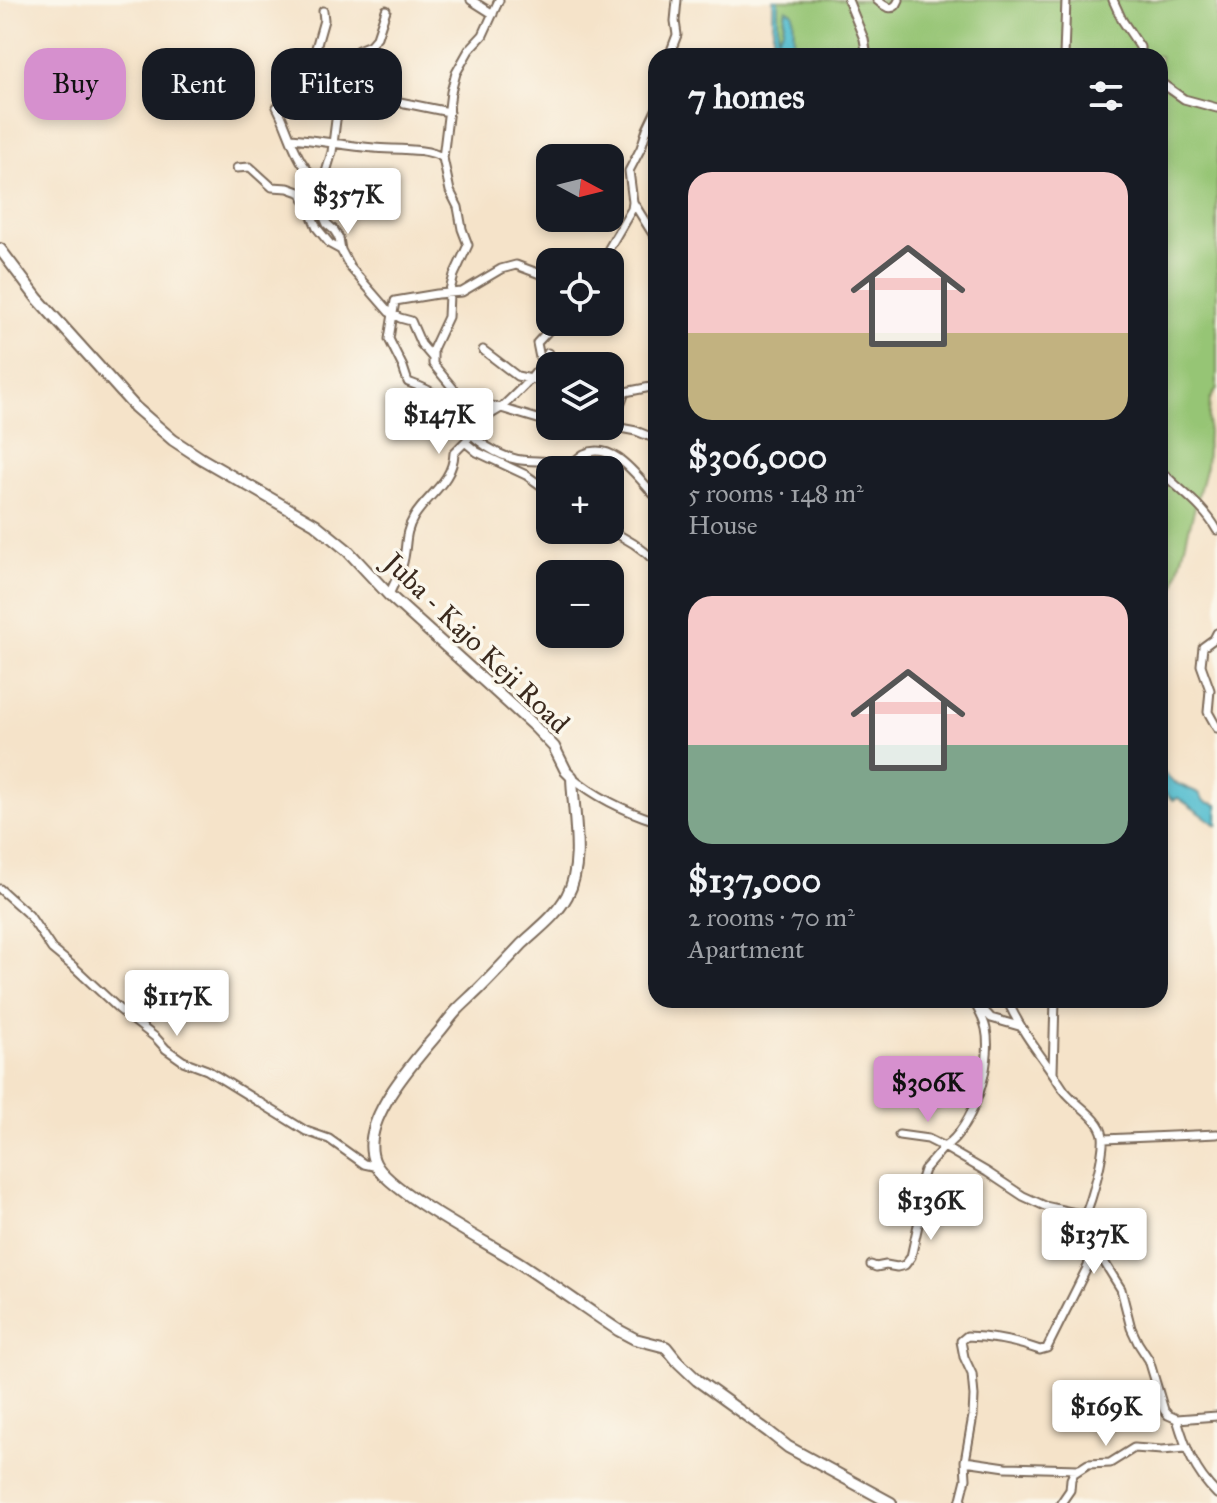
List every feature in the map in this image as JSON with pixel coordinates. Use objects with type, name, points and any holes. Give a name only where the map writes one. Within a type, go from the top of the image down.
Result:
[{"type":"main road","name":"Juba - Kajo Keji Road","points":[[0,249],[37,298],[135,407],[173,440],[315,524],[347,550],[389,595],[534,726],[554,747],[572,777],[576,850],[575,875],[568,894],[556,914],[455,1011],[394,1089],[380,1112],[373,1134],[372,1149],[378,1167]]},
{"type":"main road","points":[[378,1167],[410,1196],[517,1262],[618,1330],[635,1339],[666,1347],[697,1380],[788,1447],[874,1499],[891,1503]]},
{"type":"street","points":[[471,0],[493,14]]},
{"type":"street","points":[[499,0],[483,35],[469,50],[456,73],[451,92],[443,158],[468,245],[454,275],[448,317],[432,357],[433,364],[457,393],[486,405],[536,418]]},
{"type":"street","points":[[672,48],[677,35],[677,0]]},
{"type":"street","points":[[848,0],[866,48]]},
{"type":"street","points":[[877,0],[891,8],[899,0]]},
{"type":"street","points":[[1064,48],[1066,0]]},
{"type":"street","points":[[1113,0],[1140,48]]},
{"type":"street","points":[[363,48],[377,37],[386,10]]},
{"type":"street","points":[[316,48],[324,20],[323,11]]},
{"type":"street","points":[[1168,88],[1184,99],[1217,108]]},
{"type":"street","points":[[402,102],[449,112]]},
{"type":"street","points":[[283,120],[302,163],[323,182]]},
{"type":"street","points":[[337,120],[319,206],[327,224],[339,238],[350,267],[389,312],[411,321],[421,344],[432,357]]},
{"type":"street","points":[[609,248],[632,209],[629,171],[648,127]]},
{"type":"street","points":[[291,138],[437,154],[443,158]]},
{"type":"street","points":[[237,168],[250,167],[272,187],[302,193],[317,228],[330,244],[341,250]]},
{"type":"street","points":[[633,202],[648,226]]},
{"type":"street","points":[[536,272],[516,265],[501,269],[462,292],[395,301],[389,339],[408,382],[431,391],[463,427],[494,451],[516,461],[554,461],[569,466],[583,454],[599,450],[614,454],[648,489]]},
{"type":"street","points":[[483,350],[517,376],[536,380]]},
{"type":"street","points":[[389,595],[403,565],[406,532],[425,502],[450,475],[454,453],[486,417],[501,408],[536,373]]},
{"type":"street","points":[[624,395],[648,388]]},
{"type":"street","points":[[624,429],[648,436]]},
{"type":"street","points":[[465,442],[477,452],[536,482]]},
{"type":"street","points":[[1168,478],[1203,509],[1217,530]]},
{"type":"street","points":[[624,538],[648,555]]},
{"type":"street","points":[[1217,633],[1203,647],[1201,665],[1210,690],[1208,712],[1217,728]]},
{"type":"street","points":[[572,777],[611,803],[648,818]]},
{"type":"street","points":[[0,889],[29,915],[52,949],[166,1049],[183,1061],[207,1070],[306,1131],[329,1139],[364,1164],[378,1167]]},
{"type":"street","points":[[871,1265],[897,1267],[905,1265],[911,1257],[924,1209],[920,1182],[924,1170],[967,1123],[976,1104],[986,1052],[986,1030],[977,1008]]},
{"type":"street","points":[[982,1008],[991,1018],[1019,1026]]},
{"type":"street","points":[[1011,1008],[1019,1026],[1063,1089],[1098,1121],[1104,1139],[1085,1215],[1093,1239],[1121,1289],[1131,1328],[1149,1360],[1164,1410],[1177,1419],[1217,1416]]},
{"type":"street","points":[[1053,1072],[1055,1008]]},
{"type":"street","points":[[1104,1139],[1217,1134]]},
{"type":"street","points":[[899,1135],[928,1139],[1023,1196],[1045,1206],[1085,1215]]},
{"type":"street","points":[[960,1503],[966,1479],[965,1461],[974,1396],[972,1374],[961,1341],[963,1337],[1023,1343],[1040,1350],[1047,1348],[1088,1266],[1093,1239]]},
{"type":"street","points":[[1177,1419],[1186,1448],[1202,1479],[1217,1494]]},
{"type":"street","points":[[1061,1503],[1070,1490],[1074,1473],[1088,1464],[1110,1463],[1134,1448],[1186,1448]]},
{"type":"street","points":[[965,1461],[1006,1467],[1079,1469]]},
{"type":"green space","points":[[778,0],[1217,0],[1217,388],[1210,400],[1206,466],[1168,605],[1168,48],[794,48],[793,14],[786,9],[778,39]]},
{"type":"water","points":[[773,0],[778,0],[778,37],[783,29],[786,9],[793,13],[794,48],[774,48]]},
{"type":"water","points":[[1168,777],[1199,793],[1204,801],[1217,805],[1217,825],[1178,798],[1173,800],[1168,796]]}]
